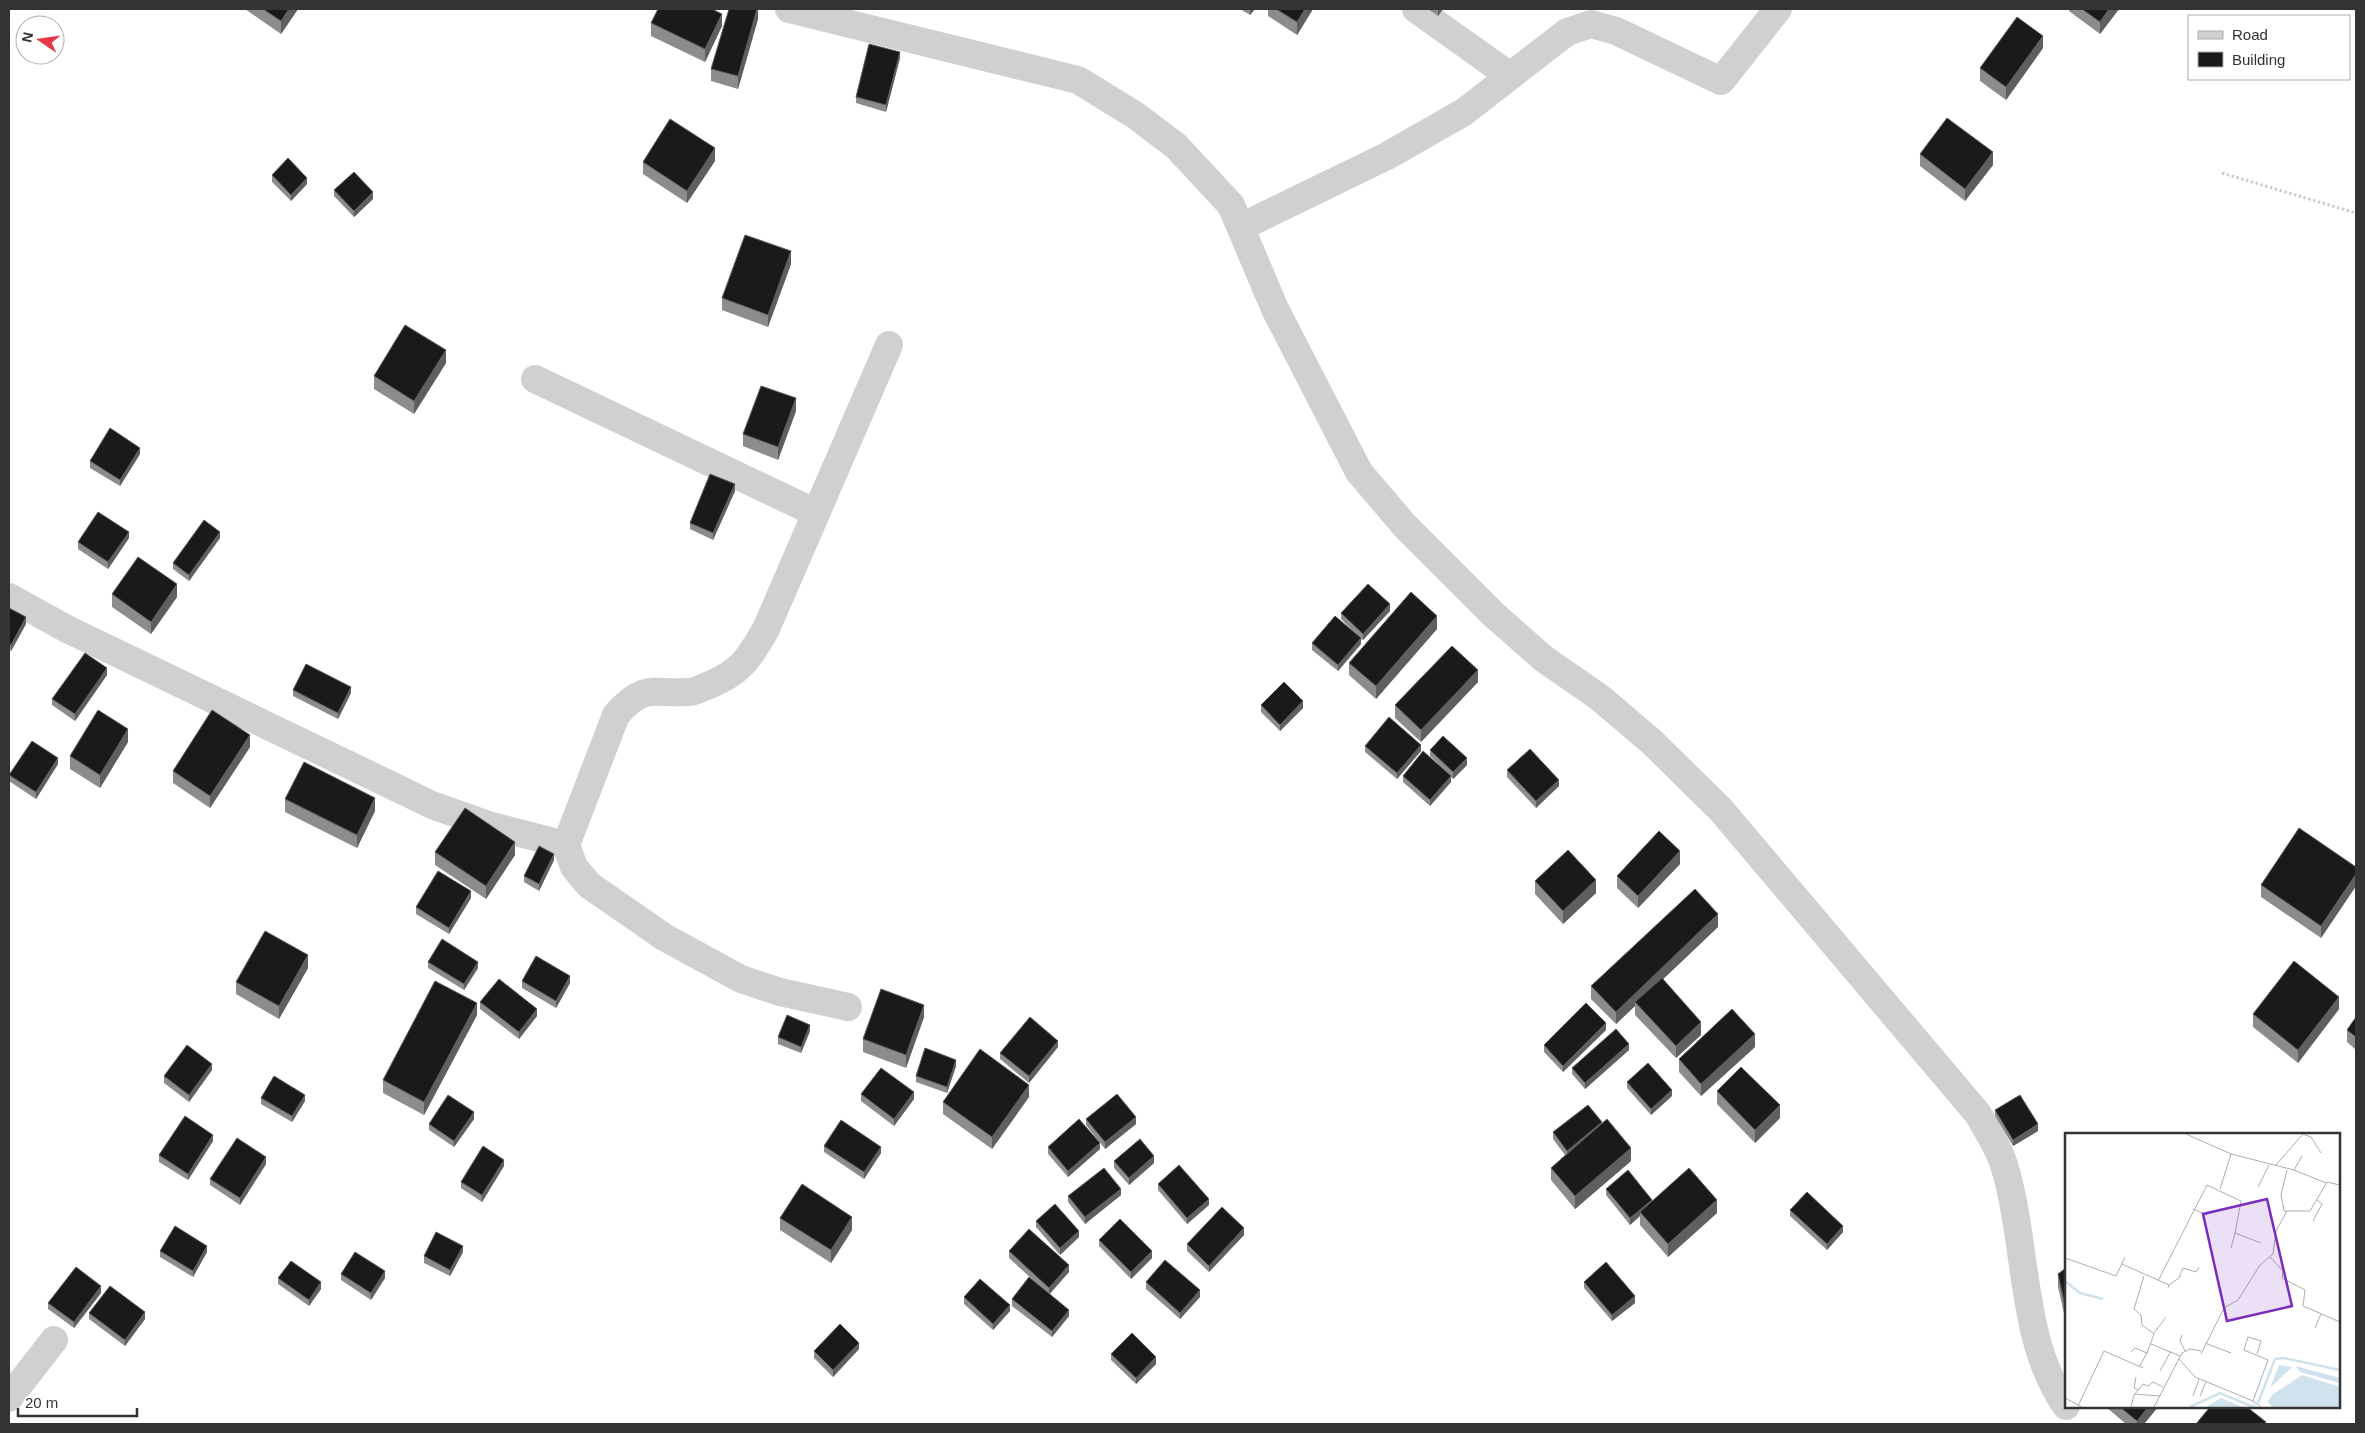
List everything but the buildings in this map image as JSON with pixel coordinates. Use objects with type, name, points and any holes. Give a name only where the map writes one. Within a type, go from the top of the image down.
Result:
[{"type":"street","points":[[789,9],[1078,80],[1118,104],[1176,146],[1231,205],[1275,309],[1359,472],[1404,526],[1493,614],[1544,659],[1600,697],[1652,742],[1721,810],[1978,1114],[2004,1164],[2042,1357],[2065,1404]]},
{"type":"street","points":[[1416,9],[1510,76]]},
{"type":"street","points":[[1241,227],[1387,156],[1464,112],[1566,32],[1590,24],[1616,31],[1721,81],[1778,9]]},
{"type":"street","points":[[848,1007],[780,992],[741,979],[664,937],[589,885],[574,867],[566,845],[616,715],[630,699],[650,691],[691,692],[726,678],[750,658],[766,629],[889,345]]},
{"type":"street","points":[[535,379],[816,513]]},
{"type":"street","points":[[9,597],[76,634],[432,805],[488,826],[566,845]]},
{"type":"street","points":[[9,1398],[54,1340]]},
{"type":"street","points":[[2067,1408],[2079,1424]]},
{"type":"path","points":[[2222,173],[2356,213]]}]
